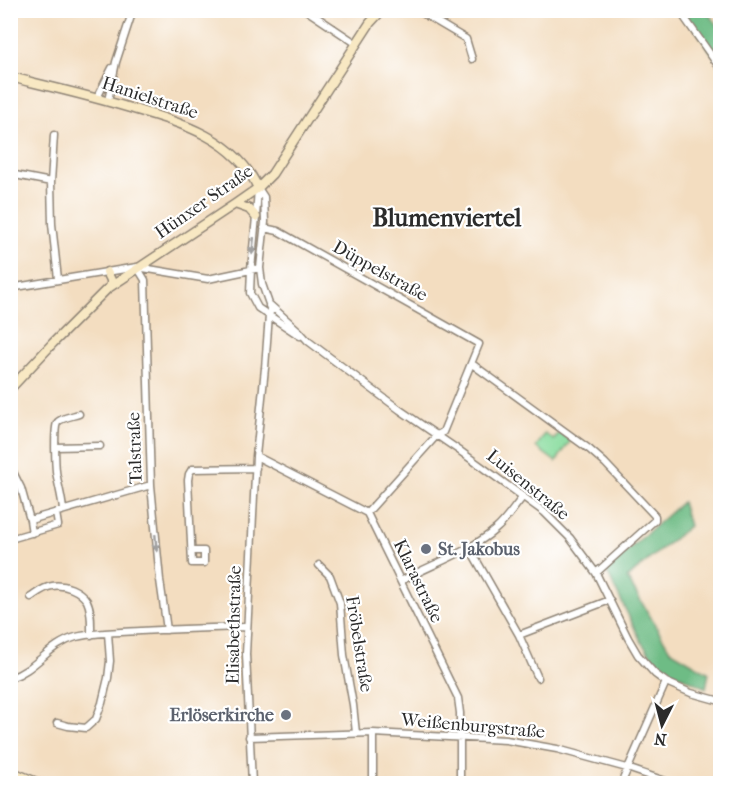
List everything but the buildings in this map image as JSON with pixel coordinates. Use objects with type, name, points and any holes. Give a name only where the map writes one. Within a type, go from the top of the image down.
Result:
[{"type":"main road","name":"Hünxer Straße","points":[[10,389],[111,286],[258,188],[272,174],[370,24],[382,10]]},
{"type":"main road","name":"Hanielstraße","points":[[10,77],[97,98],[185,124],[207,136],[236,158],[251,175],[258,188]]},
{"type":"main road","points":[[235,204],[249,209],[256,217]]},
{"type":"main road","points":[[107,272],[111,286]]},
{"type":"main road","points":[[10,771],[41,783]]},
{"type":"street","points":[[108,101],[116,62],[133,10]]},
{"type":"street","points":[[306,10],[357,44]]},
{"type":"street","points":[[417,10],[466,39],[472,59]]},
{"type":"street","points":[[679,10],[720,68]]},
{"type":"street","points":[[97,98],[116,62]]},
{"type":"street","points":[[54,135],[51,182],[52,224],[58,279]]},
{"type":"street","points":[[10,174],[51,182]]},
{"type":"street","points":[[258,188],[264,197],[261,268],[262,284],[271,310],[269,315]]},
{"type":"street","name":"Luisenstraße","points":[[258,188],[250,293],[258,308],[308,341],[544,512],[570,538],[596,573],[628,638],[638,655],[655,674],[666,682],[691,693],[720,701]]},
{"type":"street","name":"Düppelstraße","points":[[264,228],[278,231],[480,344],[472,364]]},
{"type":"street","points":[[10,288],[137,267],[208,279],[261,268]]},
{"type":"street","name":"Talstraße","points":[[137,267],[145,280],[151,485],[167,630]]},
{"type":"street","points":[[145,280],[147,275],[156,270]]},
{"type":"street","name":"Luisenstraße","points":[[269,304],[308,341]]},
{"type":"street","name":"Elisabethstraße","points":[[252,783],[246,654],[256,456],[269,315]]},
{"type":"street","points":[[256,456],[367,513],[437,435],[443,432],[472,364],[589,449],[654,516],[655,520],[596,573]]},
{"type":"street","points":[[10,539],[58,525],[61,490],[56,475],[55,432],[61,420],[79,414]]},
{"type":"street","points":[[56,447],[100,446]]},
{"type":"street","points":[[10,466],[21,488],[32,533]]},
{"type":"street","points":[[192,551],[188,480],[192,469],[256,468]]},
{"type":"street","points":[[30,520],[151,485]]},
{"type":"street","points":[[401,582],[471,547],[498,528],[523,497]]},
{"type":"street","name":"Klarastraße","points":[[367,513],[458,698],[461,737],[460,783]]},
{"type":"street","points":[[471,547],[519,635],[538,678]]},
{"type":"street","name":"Fröbelstraße","points":[[319,566],[330,576],[340,603],[344,655],[356,733]]},
{"type":"street","points":[[31,597],[52,586],[65,586],[77,591],[87,602],[91,616],[91,635]]},
{"type":"street","points":[[519,635],[610,600]]},
{"type":"street","points":[[10,678],[32,666],[54,647],[76,637],[108,633],[247,627]]},
{"type":"street","points":[[57,723],[86,728],[96,719],[108,678],[110,661],[108,633]]},
{"type":"street","points":[[621,783],[666,682]]},
{"type":"street","points":[[373,733],[373,783]]},
{"type":"street","name":"Weißenburgstraße","points":[[249,736],[373,733],[506,740],[549,747],[674,783]]},
{"type":"green space","points":[[683,11],[706,11],[720,28],[720,65]]},
{"type":"green space","points":[[559,433],[571,440],[556,462],[536,447],[545,434],[554,440]]},
{"type":"green space","points":[[682,502],[689,526],[627,578],[670,650],[709,673],[706,688],[659,666],[642,643],[606,570]]},
{"type":"place","name":"St. Jakobus","points":[[426,549]]},
{"type":"place","name":"Erlöserkirche","points":[[286,715]]},
{"type":"district","name":"Blumenviertel","points":[[447,218]]}]
